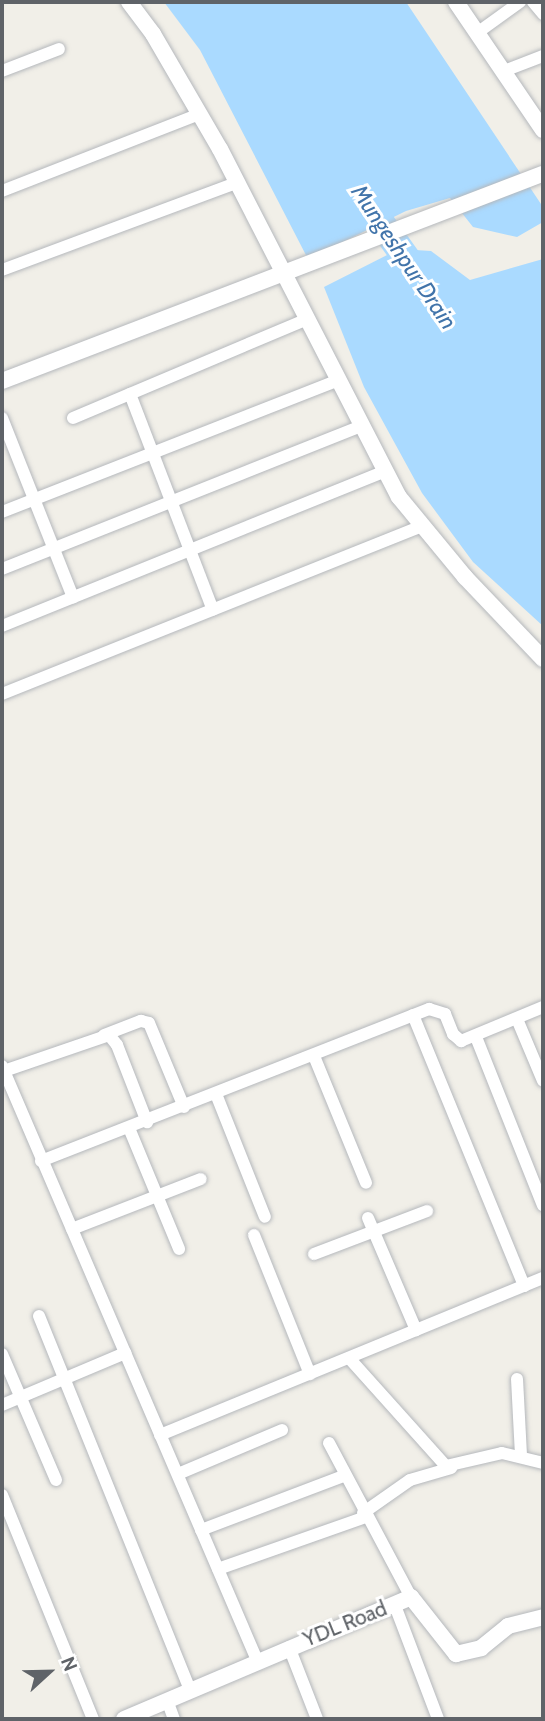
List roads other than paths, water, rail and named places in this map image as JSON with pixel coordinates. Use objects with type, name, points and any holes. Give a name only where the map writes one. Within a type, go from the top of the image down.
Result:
[{"type":"street","points":[[129,2],[200,114],[384,472],[420,527],[543,659]]},
{"type":"street","points":[[456,2],[543,130]]},
{"type":"street","points":[[477,33],[520,2]]},
{"type":"street","points":[[533,2],[543,14]]},
{"type":"street","points":[[2,71],[59,49]]},
{"type":"street","points":[[504,71],[543,56]]},
{"type":"street","points":[[2,191],[200,114]]},
{"type":"street","points":[[2,381],[543,174]]},
{"type":"street","points":[[2,270],[236,183]]},
{"type":"street","points":[[73,418],[305,320]]},
{"type":"street","points":[[2,512],[337,381]]},
{"type":"street","points":[[130,394],[213,610]]},
{"type":"street","points":[[2,418],[73,597]]},
{"type":"street","points":[[2,569],[360,426]]},
{"type":"street","points":[[2,626],[384,472]]},
{"type":"street","points":[[2,694],[420,527]]},
{"type":"street","points":[[41,1161],[147,1122],[413,1015],[438,1009],[456,1040],[476,1037],[543,1007]]},
{"type":"street","points":[[413,1015],[524,1286]]},
{"type":"street","points":[[517,1019],[543,1081]]},
{"type":"street","points":[[184,1107],[149,1023],[141,1021],[3,1068],[257,1660]]},
{"type":"street","points":[[103,1035],[117,1045],[147,1122]]},
{"type":"street","points":[[476,1037],[543,1205]]},
{"type":"street","points":[[314,1056],[366,1183]]},
{"type":"street","points":[[216,1094],[265,1217]]},
{"type":"street","points":[[129,1129],[179,1249]]},
{"type":"street","points":[[72,1229],[201,1179]]},
{"type":"street","points":[[314,1254],[428,1211]]},
{"type":"street","points":[[368,1218],[416,1330]]},
{"type":"street","points":[[254,1235],[310,1374]]},
{"type":"street","points":[[160,1435],[543,1278]]},
{"type":"street","points":[[39,1316],[190,1690]]},
{"type":"street","points":[[2,1405],[125,1353]]},
{"type":"street","points":[[2,1354],[56,1480]]},
{"type":"street","points":[[349,1357],[452,1468]]},
{"type":"street","points":[[517,1379],[521,1455]]},
{"type":"street","points":[[178,1474],[282,1430]]},
{"type":"street","points":[[329,1443],[343,1476],[411,1597]]},
{"type":"street","points":[[218,1569],[365,1515],[410,1480],[502,1453],[521,1455],[543,1463]]},
{"type":"street","points":[[201,1530],[343,1476]]},
{"type":"street","points":[[2,1495],[93,1719]]},
{"type":"street","name":"YDL Road","points":[[124,1719],[257,1660],[411,1597],[456,1654],[481,1648],[508,1626],[543,1617]]},
{"type":"street","points":[[394,1604],[438,1719]]},
{"type":"street","points":[[289,1647],[317,1719]]},
{"type":"street","points":[[167,1700],[174,1719]]},
{"type":"water","points":[[164,2],[406,2],[543,207],[543,222],[517,237],[473,227],[450,198],[406,211],[308,259],[200,50]]},
{"type":"water","points":[[399,249],[431,251],[470,280],[543,259],[543,626],[473,562],[422,493],[364,387],[324,287]]},
{"type":"waterway","name":"Mungeshpur Drain","points":[[360,194],[422,280]]}]
